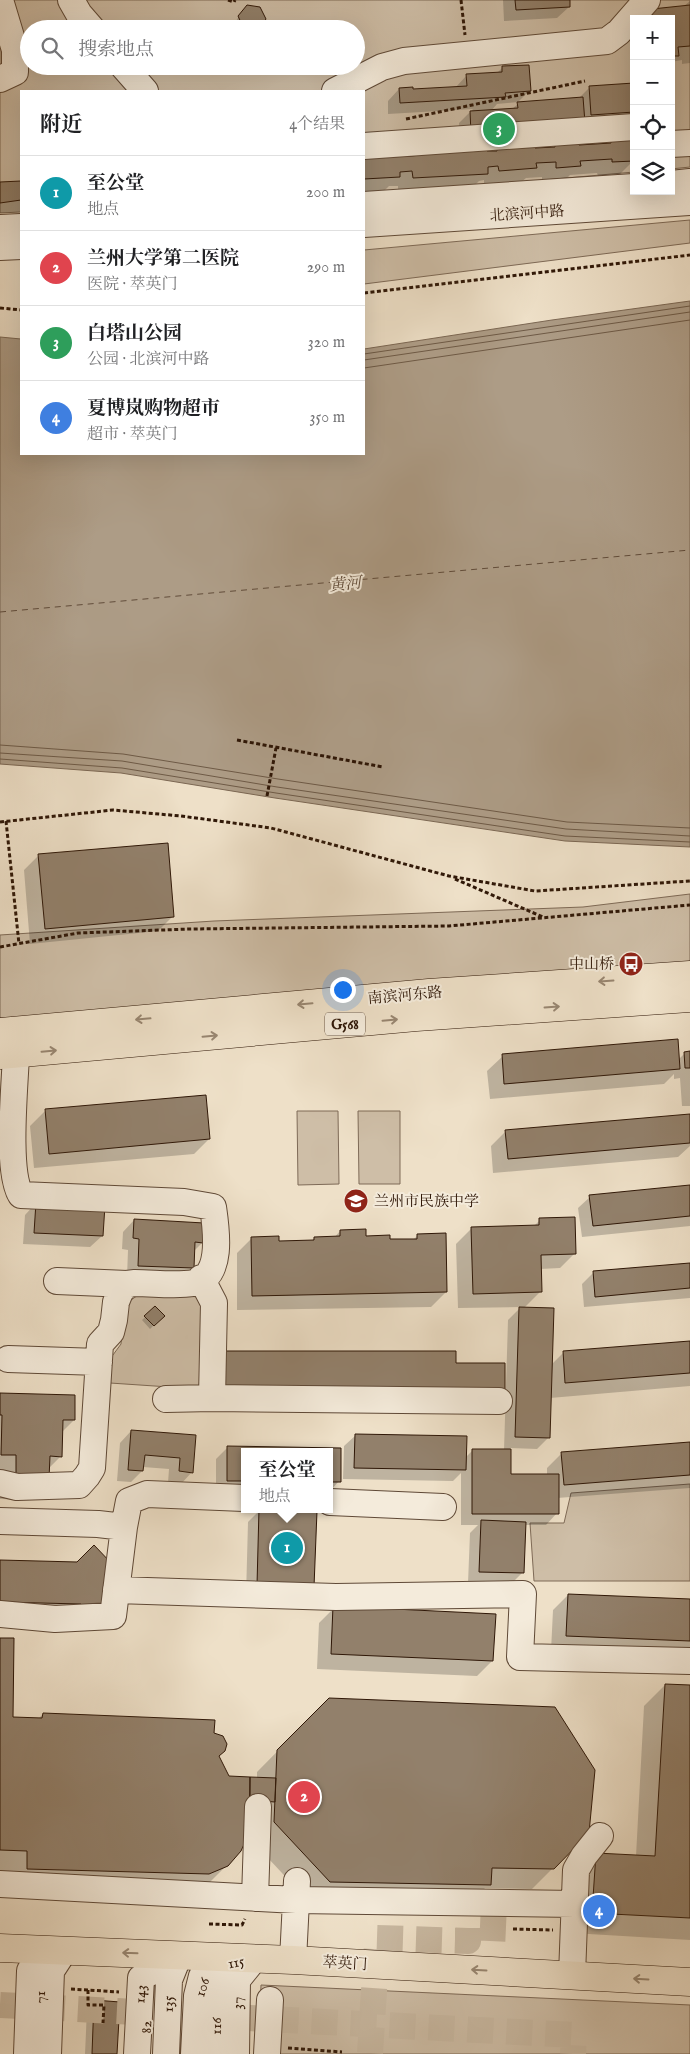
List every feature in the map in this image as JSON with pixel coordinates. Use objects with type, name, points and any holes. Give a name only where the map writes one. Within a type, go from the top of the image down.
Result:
[{"type":"main road","name":"南滨河东路","points":[[0,1032],[429,993],[690,975]]},
{"type":"main road","name":"南滨河东路","points":[[8,1054],[416,1017],[690,998]]},
{"type":"main road","name":"萃英门","points":[[0,1948],[254,1958],[690,1982]]},
{"type":"street","points":[[0,0],[15,50],[15,72],[0,78]]},
{"type":"street","points":[[71,0],[84,20]]},
{"type":"street","points":[[337,90],[382,67],[404,61],[607,41],[619,32],[647,0]]},
{"type":"street","points":[[131,75],[144,90]]},
{"type":"street","points":[[365,146],[630,127]]},
{"type":"street","points":[[675,144],[690,143]]},
{"type":"street","points":[[675,184],[690,182]]},
{"type":"street","name":"北滨河中路","points":[[365,205],[630,186]]},
{"type":"street","name":"北滨河中路","points":[[365,224],[656,198],[690,202]]},
{"type":"street","points":[[0,228],[20,227]]},
{"type":"street","points":[[0,248],[20,246]]},
{"type":"street","points":[[8,1054],[12,1159],[16,1188],[21,1195],[184,1202],[213,1207],[217,1239],[213,1266],[196,1282],[122,1293],[54,1290]]},
{"type":"street","points":[[202,1278],[214,1303],[212,1398]]},
{"type":"street","points":[[0,1483],[17,1487],[78,1485],[87,1476],[92,1468],[100,1344],[110,1332],[122,1293]]},
{"type":"street","points":[[8,1359],[99,1362]]},
{"type":"street","points":[[166,1399],[499,1401]]},
{"type":"street","points":[[0,1614],[55,1619],[113,1616],[129,1501],[147,1494],[241,1498]]},
{"type":"street","points":[[333,1502],[443,1507]]},
{"type":"street","points":[[0,1521],[98,1524],[124,1527]]},
{"type":"street","points":[[116,1590],[336,1597],[522,1594],[520,1656],[690,1661]]},
{"type":"street","points":[[255,1898],[258,1807]]},
{"type":"street","points":[[572,1975],[576,1870],[584,1856],[600,1836]]},
{"type":"street","points":[[0,1884],[255,1898],[297,1891],[438,1913],[575,1904]]},
{"type":"street","points":[[293,1960],[297,1891]]},
{"type":"street","points":[[27,2054],[30,1971],[64,1950]]},
{"type":"street","points":[[48,2054],[51,1971],[64,1950]]},
{"type":"street","points":[[59,2054],[64,1950]]},
{"type":"street","name":"71","points":[[38,2054],[41,1971],[64,1950]]},
{"type":"street","points":[[155,2054],[159,1978],[179,1955]]},
{"type":"street","points":[[176,2054],[179,1955]]},
{"type":"street","name":"143","points":[[137,2054],[140,1978],[179,1955]]},
{"type":"street","name":"82","points":[[144,2054],[149,1979],[179,1955]]},
{"type":"street","name":"135","points":[[166,2054],[169,1980],[179,1955]]},
{"type":"street","points":[[254,1958],[249,1980],[260,2052]]},
{"type":"street","points":[[226,2054],[228,1980],[254,1958]]},
{"type":"street","name":"106","points":[[194,2054],[197,1996],[202,1976],[217,1962],[254,1958]]},
{"type":"street","name":"115","points":[[205,2054],[208,1979],[218,1966],[254,1958]]},
{"type":"street","name":"116","points":[[215,2054],[218,1985],[228,1970],[254,1958]]},
{"type":"street","name":"37","points":[[236,2054],[237,1980],[254,1958]]},
{"type":"street","points":[[260,2052],[270,2000]]},
{"type":"path","points":[[228,0],[234,2],[236,0]]},
{"type":"path","points":[[461,0],[468,55]]},
{"type":"path","points":[[402,120],[585,81]]},
{"type":"path","points":[[365,293],[690,255]]},
{"type":"path","points":[[0,308],[20,310]]},
{"type":"path","points":[[237,740],[383,767]]},
{"type":"path","points":[[267,796],[276,748]]},
{"type":"path","points":[[0,822],[113,810],[181,816],[271,828],[449,876],[535,891],[690,881]]},
{"type":"path","points":[[6,821],[18,944]]},
{"type":"path","points":[[449,876],[544,917]]},
{"type":"path","points":[[0,947],[78,933],[190,929],[449,926],[690,905]]},
{"type":"path","points":[[513,1928],[574,1931]]},
{"type":"path","points":[[88,1990],[88,2005],[104,2006],[103,2023]]},
{"type":"path","points":[[260,2052],[342,2052]]},
{"type":"shaded area","points":[[0,0],[690,0],[690,167],[675,169],[675,15],[630,15],[630,172],[365,196],[365,90],[20,90],[20,212],[0,213]]},
{"type":"shaded area","points":[[690,220],[690,243],[365,284],[365,250]]},
{"type":"shaded area","points":[[690,894],[690,963],[47,1018],[0,1018],[0,935],[214,921],[583,907]]},
{"type":"shaded area","points":[[297,1111],[338,1111],[339,1184],[298,1185]]},
{"type":"shaded area","points":[[358,1111],[400,1111],[400,1184],[359,1184]]},
{"type":"shaded area","points":[[141,1293],[200,1297],[205,1305],[199,1389],[110,1383],[110,1359],[121,1344],[124,1305]]},
{"type":"shaded area","points":[[690,1484],[690,1581],[534,1581],[530,1523],[564,1523],[571,1493]]},
{"type":"shaded area","points":[[261,1985],[690,2005],[690,2054],[258,2054]]},
{"type":"water","name":"黄河","points":[[690,301],[690,847],[565,841],[121,773],[0,764],[0,337],[20,339],[20,455],[365,455],[365,349]]},
{"type":"building","points":[[515,0],[570,0],[570,7],[516,10]]},
{"type":"building","points":[[247,5],[260,7],[266,19],[240,20],[238,16]]},
{"type":"building","points":[[690,5],[690,46],[678,47],[679,56],[675,56],[675,15],[653,15],[652,9]]},
{"type":"building","points":[[529,65],[531,91],[505,93],[506,97],[400,103],[399,88],[467,86],[466,74],[502,72],[502,66]]},
{"type":"building","points":[[630,83],[630,112],[591,115],[589,86]]},
{"type":"building","points":[[583,97],[585,123],[471,134],[470,111],[518,108],[517,102]]},
{"type":"building","points":[[630,138],[630,161],[612,162],[612,159],[580,161],[581,166],[556,168],[556,162],[536,163],[537,168],[499,171],[498,166],[488,167],[488,174],[413,178],[412,171],[400,172],[400,177],[365,179],[365,158],[411,156],[487,148],[487,151],[497,151],[497,147],[535,145],[535,148],[555,147],[555,144],[579,142],[579,145],[611,143],[611,139]]},
{"type":"building","points":[[20,181],[20,200],[0,203],[0,182]]},
{"type":"building","points":[[168,843],[174,917],[45,929],[38,854]]},
{"type":"building","points":[[678,1039],[680,1069],[504,1084],[502,1054]]},
{"type":"building","points":[[690,1051],[690,1068],[685,1068],[684,1052]]},
{"type":"building","points":[[206,1095],[210,1139],[49,1154],[45,1109]]},
{"type":"building","points":[[690,1114],[690,1143],[508,1159],[505,1130]]},
{"type":"building","points":[[690,1185],[690,1216],[593,1226],[589,1195]]},
{"type":"building","points":[[36,1202],[105,1205],[103,1236],[34,1233]]},
{"type":"building","points":[[575,1217],[576,1254],[541,1255],[542,1292],[473,1294],[471,1227],[539,1225],[539,1218]]},
{"type":"building","points":[[134,1219],[204,1223],[203,1243],[195,1242],[194,1268],[138,1266],[139,1239],[133,1238]]},
{"type":"building","points":[[366,1229],[366,1236],[390,1235],[390,1239],[417,1239],[417,1234],[446,1233],[447,1292],[252,1296],[251,1237],[279,1236],[279,1241],[314,1240],[314,1237],[340,1236],[340,1230]]},
{"type":"building","points":[[690,1263],[690,1288],[595,1297],[593,1271]]},
{"type":"building","points":[[155,1306],[165,1316],[154,1326],[144,1316]]},
{"type":"building","points":[[519,1307],[554,1308],[550,1438],[515,1437]]},
{"type":"building","points":[[690,1341],[690,1373],[565,1383],[563,1351]]},
{"type":"building","points":[[218,1351],[456,1351],[456,1363],[505,1363],[505,1393],[218,1387]]},
{"type":"building","points":[[0,1393],[75,1395],[75,1420],[63,1420],[62,1457],[50,1456],[49,1479],[16,1478],[16,1455],[1,1455],[2,1415],[0,1415]]},
{"type":"building","points":[[131,1430],[196,1435],[193,1473],[179,1471],[180,1458],[145,1455],[143,1471],[128,1470]]},
{"type":"building","points":[[355,1434],[467,1436],[466,1470],[354,1468]]},
{"type":"building","points":[[690,1442],[690,1475],[564,1485],[561,1452]]},
{"type":"building","points":[[227,1446],[341,1448],[341,1482],[333,1482],[333,1448],[241,1448],[241,1481],[227,1481]]},
{"type":"building","points":[[472,1449],[511,1449],[511,1474],[559,1474],[559,1514],[472,1514]]},
{"type":"building","points":[[259,1513],[317,1513],[314,1587],[257,1585]]},
{"type":"building","points":[[481,1520],[526,1522],[524,1573],[479,1572]]},
{"type":"building","points":[[94,1545],[113,1565],[111,1599],[88,1612],[81,1604],[0,1602],[0,1560],[77,1562]]},
{"type":"building","points":[[568,1594],[690,1599],[690,1641],[566,1636]]},
{"type":"building","points":[[333,1606],[496,1614],[493,1661],[331,1654]]},
{"type":"building","points":[[0,1638],[14,1638],[13,1717],[42,1718],[43,1713],[215,1720],[214,1733],[223,1736],[227,1744],[225,1751],[219,1756],[229,1776],[250,1777],[249,1833],[241,1851],[228,1866],[209,1874],[27,1869],[27,1851],[0,1850]]},
{"type":"building","points":[[665,1684],[690,1685],[690,1918],[592,1913],[596,1853],[655,1856]]},
{"type":"building","points":[[329,1698],[555,1707],[595,1770],[589,1833],[554,1869],[492,1868],[491,1885],[330,1882],[274,1822],[277,1750]]},
{"type":"building","points":[[250,1777],[276,1778],[275,1802],[250,1800]]},
{"type":"building","points":[[94,2000],[120,2002],[117,2054],[92,2054]]},
{"type":"ferry route","points":[[0,612],[690,550]]},
{"type":"tunnel","points":[[377,1938],[468,1941],[468,1927],[513,1929]]},
{"type":"tunnel","points":[[370,2053],[377,1944]]},
{"type":"tunnel","points":[[0,2005],[574,2035],[573,2054]]},
{"type":"place","name":"白塔山公园","points":[[499,129]]},
{"type":"place","name":"中山桥","points":[[631,964]]},
{"type":"place","name":"兰州市民族中学","points":[[356,1201]]},
{"type":"place","name":"至公堂","points":[[287,1548]]},
{"type":"place","name":"兰州大学第二医院","points":[[304,1797]]},
{"type":"place","name":"夏博岚购物超市","points":[[599,1911]]}]
